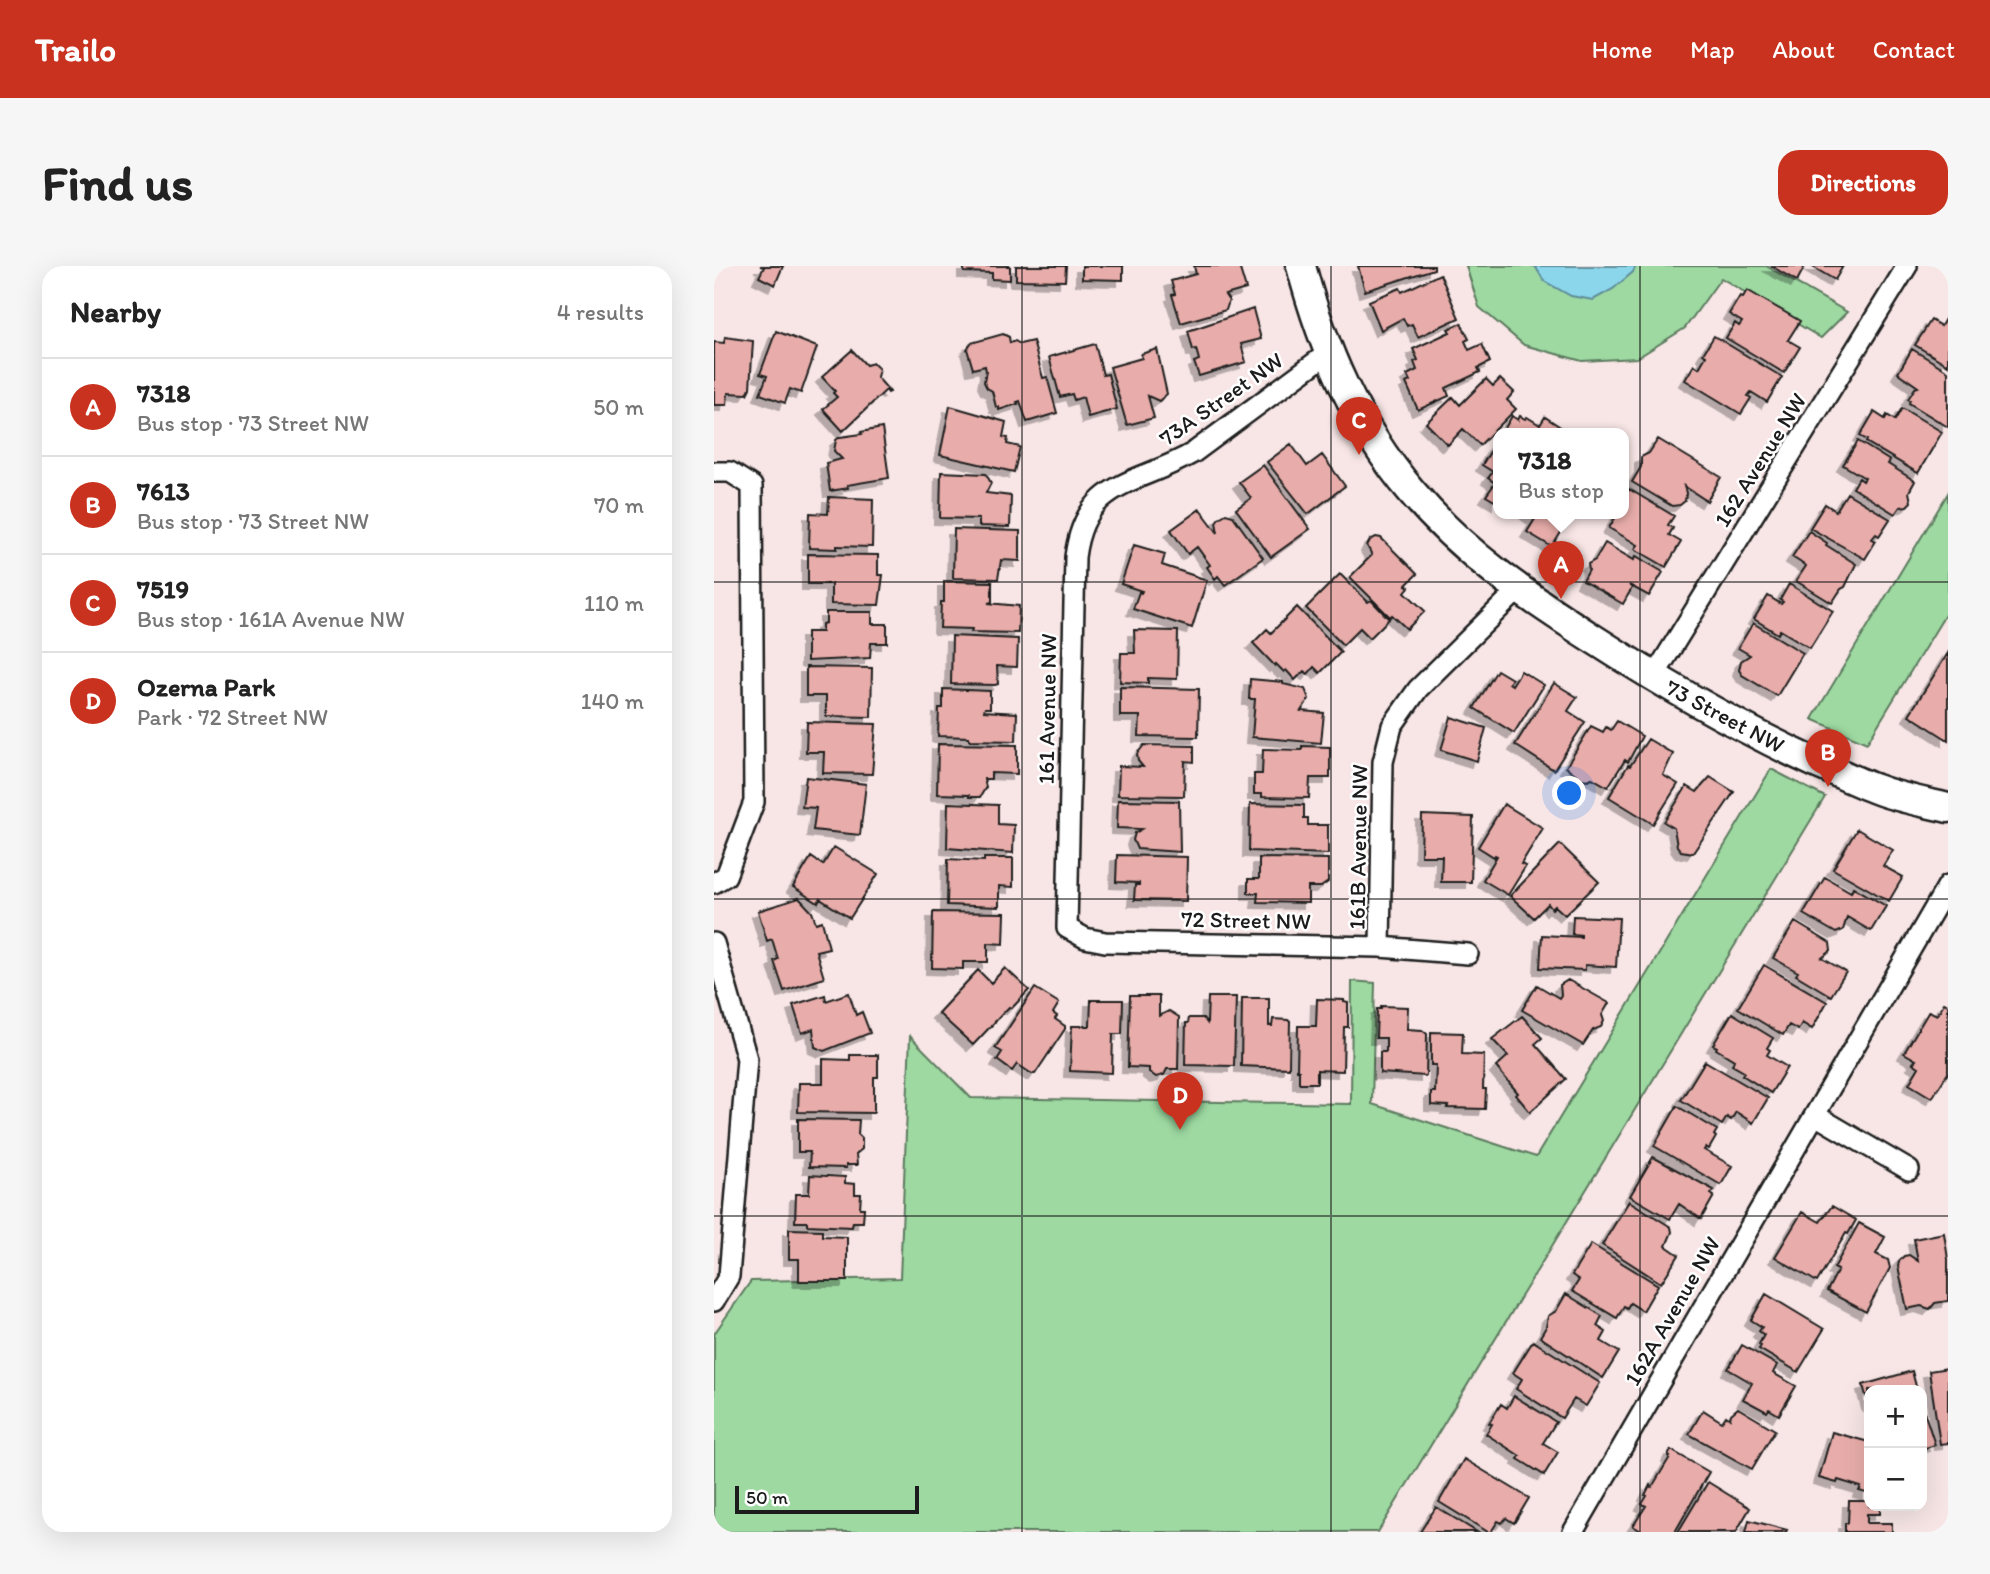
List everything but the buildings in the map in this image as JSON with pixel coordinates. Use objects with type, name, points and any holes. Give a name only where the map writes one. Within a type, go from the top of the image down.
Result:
[{"type":"street","name":"73 Street NW","points":[[1301,266],[1328,353],[1378,447],[1411,491],[1445,529],[1478,559],[1518,590],[1653,678],[1760,738],[1877,790],[1948,808]]},
{"type":"street","name":"162 Avenue NW","points":[[1653,678],[1907,266]]},
{"type":"street","name":"73A Street NW","points":[[1101,497],[1125,482],[1193,453],[1328,353]]},
{"type":"street","points":[[714,883],[726,876],[754,802],[752,486],[722,472]]},
{"type":"street","name":"161 Avenue NW","points":[[1067,928],[1075,557],[1081,528],[1101,497]]},
{"type":"street","name":"161B Avenue NW","points":[[1380,947],[1383,762],[1392,726],[1418,689],[1518,590]]},
{"type":"street","name":"162A Avenue NW","points":[[1573,1532],[1948,885]]},
{"type":"street","name":"72 Street NW","points":[[1067,928],[1085,938],[1105,942],[1380,947],[1468,954]]},
{"type":"street","points":[[714,943],[747,1059],[729,1276],[714,1301]]},
{"type":"street","points":[[1815,1115],[1909,1170]]},
{"type":"green space","points":[[1466,266],[1766,266],[1847,312],[1821,338],[1721,278],[1685,328],[1637,358],[1582,361],[1524,345],[1479,307]]},
{"type":"green space","points":[[1948,493],[1948,610],[1867,743],[1812,719]]},
{"type":"green space","points":[[1771,769],[1825,797],[1378,1532],[714,1532],[714,1334],[751,1281],[900,1278],[910,1036],[971,1098],[1351,1104],[1352,981],[1375,983],[1372,1104],[1536,1157]]},
{"type":"water","points":[[1535,266],[1636,266],[1633,272],[1613,289],[1593,300],[1571,296],[1544,281]]},
{"type":"place","name":"7519","points":[[1359,455]]},
{"type":"place","name":"7318","points":[[1561,599]]},
{"type":"place","name":"7613","points":[[1828,787]]},
{"type":"place","name":"Ozerna Park","points":[[1180,1130]]}]
